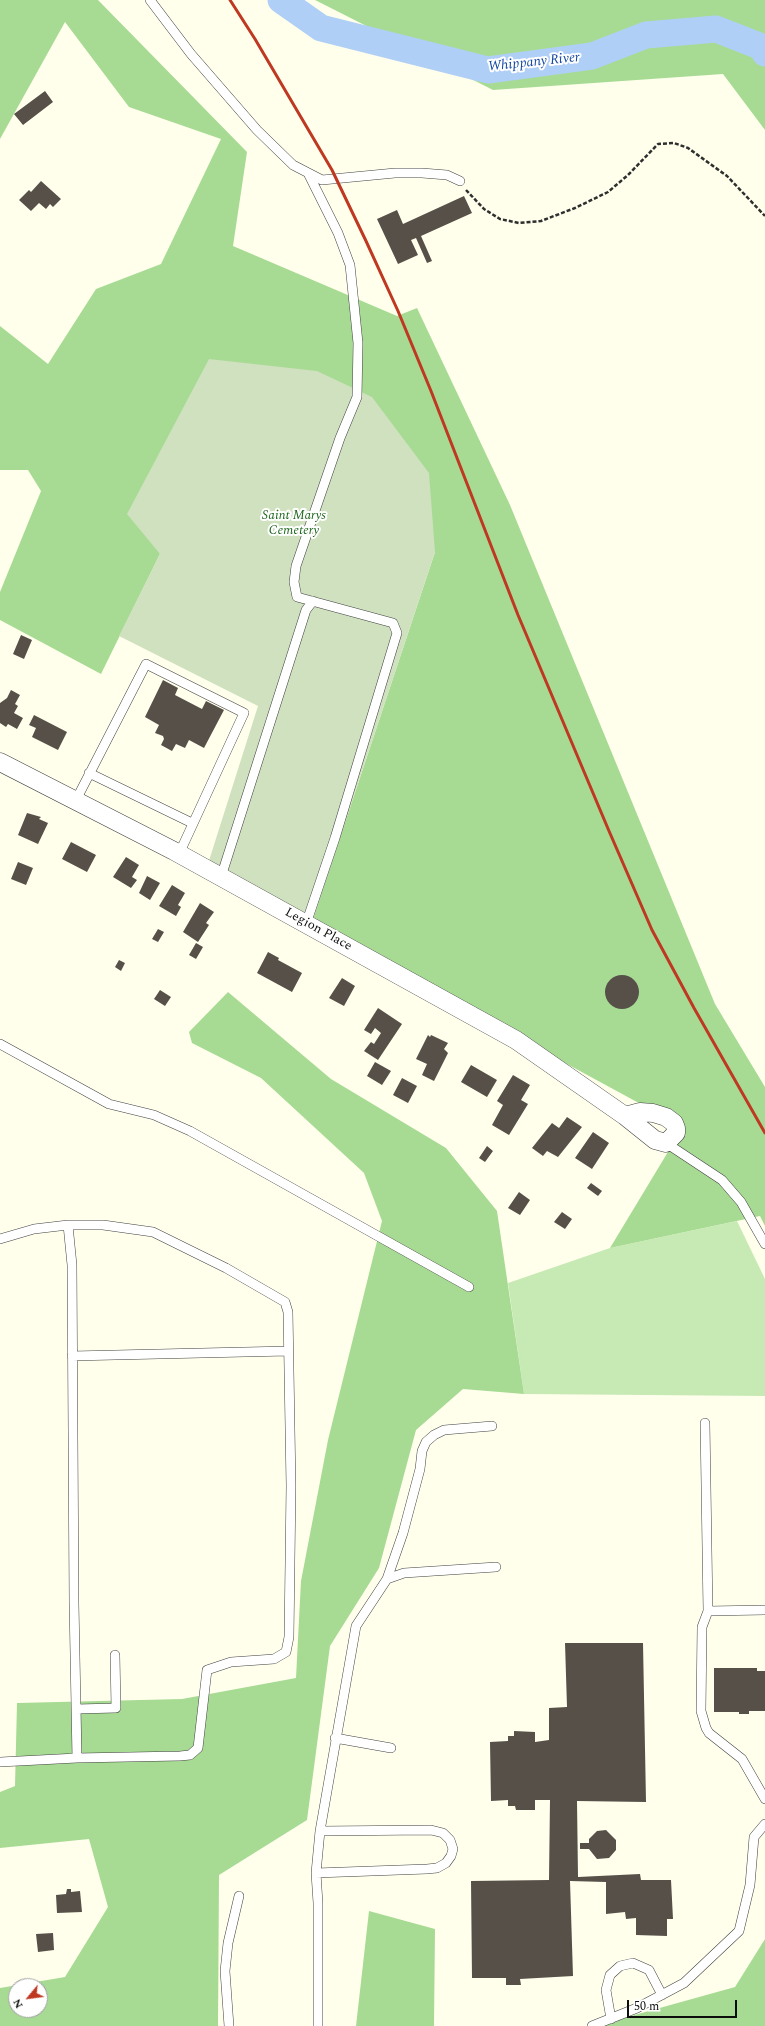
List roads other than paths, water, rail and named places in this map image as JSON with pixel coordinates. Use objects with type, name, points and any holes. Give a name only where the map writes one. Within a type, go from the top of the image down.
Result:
[{"type":"street","name":"Legion Place","points":[[0,762],[179,854],[516,1040],[625,1116],[655,1140],[666,1143]]},
{"type":"street","points":[[625,1116],[640,1112],[653,1113],[666,1117],[676,1128],[676,1133],[666,1143]]},
{"type":"lane","points":[[150,0],[191,54],[257,130],[293,165],[322,180],[395,172],[447,175],[460,181]]},
{"type":"lane","points":[[306,924],[335,838],[397,633],[392,623],[297,597],[294,582],[340,438],[357,397],[358,343],[350,264],[338,233],[308,173]]},
{"type":"lane","points":[[221,877],[306,610],[313,601]]},
{"type":"lane","points":[[76,800],[146,664],[244,713],[179,854]]},
{"type":"lane","points":[[89,773],[192,823]]},
{"type":"lane","points":[[0,1044],[109,1104],[154,1116],[190,1130],[469,1287]]},
{"type":"lane","points":[[666,1143],[722,1180],[741,1202],[765,1244]]},
{"type":"lane","points":[[0,1239],[34,1229],[68,1225],[103,1225],[153,1232],[226,1268],[285,1302],[288,1312],[291,1486],[289,1637],[286,1652],[274,1659],[231,1662],[207,1670],[198,1748],[190,1755],[0,1762]]},
{"type":"lane","points":[[68,1225],[72,1265],[74,1603],[77,1758]]},
{"type":"lane","points":[[72,1356],[288,1351]]},
{"type":"lane","points":[[704,1423],[708,1611],[702,1627],[701,1711],[709,1733],[742,1759],[765,1799]]},
{"type":"lane","points":[[318,2026],[318,1903],[316,1873],[320,1831],[335,1738],[356,1626],[387,1579],[403,1533],[420,1469],[422,1450],[426,1442],[434,1435],[444,1430],[492,1426]]},
{"type":"lane","points":[[387,1579],[404,1573],[496,1567]]},
{"type":"lane","points":[[708,1611],[765,1610]]},
{"type":"lane","points":[[77,1709],[116,1708],[115,1655]]},
{"type":"lane","points":[[335,1738],[391,1748]]},
{"type":"lane","points":[[592,2026],[611,2019],[684,1983],[739,1932],[750,1885],[754,1837],[765,1824]]},
{"type":"lane","points":[[316,1873],[437,1868],[449,1860],[453,1849],[450,1840],[443,1833],[431,1830],[320,1831]]},
{"type":"lane","points":[[229,2026],[225,1971],[228,1943],[239,1896]]},
{"type":"lane","points":[[611,2019],[606,1990],[610,1975],[620,1966],[633,1963],[649,1970],[662,1995]]},
{"type":"waterway","name":"Whippany River","points":[[281,0],[321,28],[488,70],[592,56],[646,35],[716,29],[762,47],[765,53]]},
{"type":"railway","points":[[230,0],[255,39],[332,170],[366,241],[398,311],[431,391],[518,615],[652,930],[694,1008],[765,1133]]},
{"type":"park label","name":"Saint Marys Cemetery","points":[[294,524]]}]
